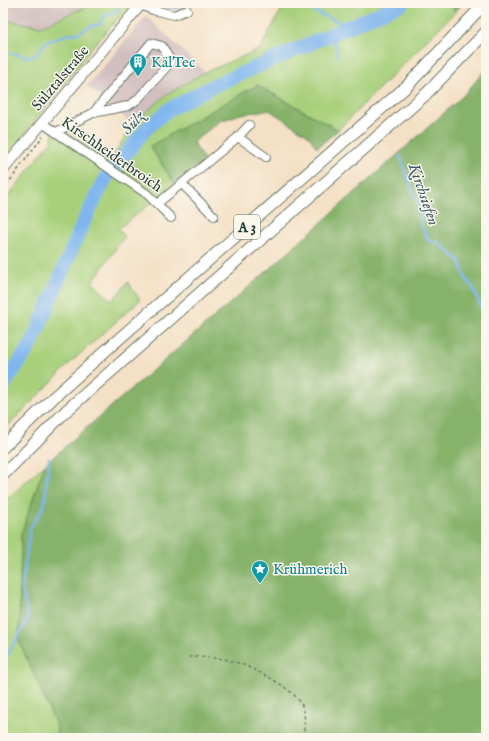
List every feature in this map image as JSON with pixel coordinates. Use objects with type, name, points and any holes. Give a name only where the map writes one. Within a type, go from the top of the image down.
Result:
[{"type":"highway","name":"A 3","points":[[3,447],[54,397],[407,86],[485,3]]},
{"type":"highway","name":"A 3","points":[[3,474],[66,411],[426,94],[486,32]]},
{"type":"main road","name":"Sülztalstraße","points":[[3,170],[141,4]]},
{"type":"street","name":"Sülztalstraße","points":[[141,4],[153,10],[174,15],[187,10]]},
{"type":"street","points":[[56,132],[93,113],[121,109],[136,100],[171,62],[162,46],[151,43],[93,113]]},
{"type":"street","name":"Kirschheiderbroich","points":[[42,123],[131,184],[157,204],[238,137],[249,125]]},
{"type":"street","points":[[238,137],[266,157]]},
{"type":"street","points":[[182,184],[214,216]]},
{"type":"street","points":[[157,204],[171,218]]},
{"type":"path","points":[[189,657],[208,657],[232,661],[277,681],[300,702],[305,715],[303,738]]},
{"type":"shaded area","points":[[3,3],[96,3],[41,26],[3,20]]},
{"type":"shaded area","points":[[146,16],[205,72],[166,95],[132,124],[87,86]]},
{"type":"green space","points":[[96,3],[132,3],[94,45],[16,145],[3,159],[3,20],[41,26]]},
{"type":"green space","points":[[285,3],[316,3],[321,5],[326,3],[446,3],[456,11],[338,130],[257,85],[150,147],[175,184],[118,229],[125,236],[92,282],[112,301],[128,282],[140,300],[70,363],[3,431],[3,203],[52,140],[54,126],[112,159],[132,124],[166,95],[205,72],[260,49]]},
{"type":"green space","points":[[446,3],[463,3],[456,11]]},
{"type":"green space","points":[[486,69],[486,738],[56,738],[57,727],[19,641],[21,534],[45,464],[266,272],[463,96]]},
{"type":"green space","points":[[257,85],[338,130],[317,148],[308,135],[269,110],[241,114],[220,121],[193,142],[204,160],[175,184],[150,146]]},
{"type":"green space","points":[[45,464],[21,535],[19,641],[57,727],[56,738],[3,738],[3,503]]},
{"type":"waterway","points":[[3,51],[27,57],[36,55],[46,42],[69,34],[79,33],[91,26],[100,24],[103,17],[118,10],[118,5],[121,3]]},
{"type":"waterway","points":[[154,5],[176,8],[189,3]]},
{"type":"waterway","points":[[294,3],[349,26]]},
{"type":"waterway","name":"Sülz","points":[[3,386],[32,343],[84,221],[106,178],[146,129],[168,110],[215,85],[403,3]]},
{"type":"waterway","name":"Kirchsiefen","points":[[332,33],[338,55]]},
{"type":"waterway","name":"Kirchsiefen","points":[[400,156],[421,213],[421,224],[428,240],[437,242],[460,261],[465,277],[473,288],[484,314],[486,335]]},
{"type":"waterway","points":[[3,686],[6,657],[28,619],[22,588],[30,528],[44,506],[49,458]]},
{"type":"place","name":"KälTec","points":[[138,77]]},
{"type":"place","name":"Krühmerich","points":[[260,584]]}]
